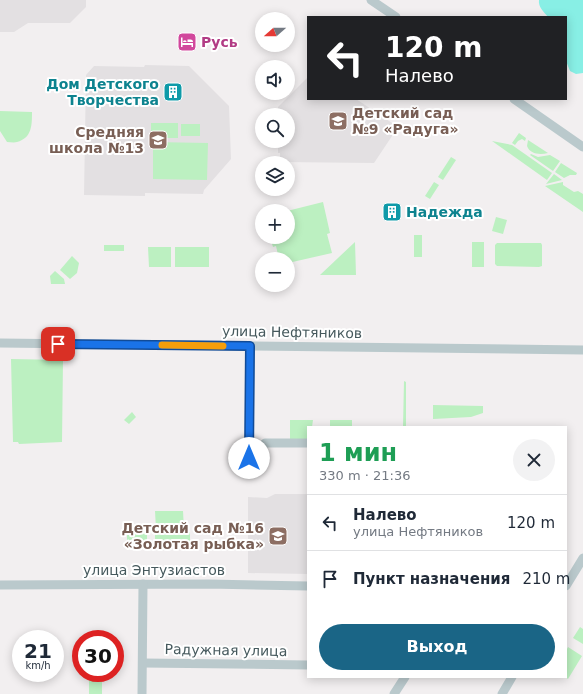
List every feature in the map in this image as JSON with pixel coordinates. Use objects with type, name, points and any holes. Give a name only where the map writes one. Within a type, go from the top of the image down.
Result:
[{"type":"street","points":[[371,0],[395,16]]},
{"type":"street","points":[[515,100],[583,147]]},
{"type":"street","name":"улица Нефтяников","points":[[0,343],[583,350]]},
{"type":"street","points":[[250,346],[249,468],[264,444],[307,443]]},
{"type":"street","points":[[567,584],[583,558]]},
{"type":"street","points":[[142,694],[143,584]]},
{"type":"street","name":"улица Энтузиастов","points":[[0,585],[209,584],[307,586]]},
{"type":"street","name":"Радужная улица","points":[[143,663],[307,665]]},
{"type":"street","points":[[394,694],[404,678]]},
{"type":"street","points":[[502,694],[511,678]]},
{"type":"shaded area","points":[[0,0],[86,0],[86,7],[70,23],[28,23],[14,32],[0,32]]},
{"type":"shaded area","name":"Средняя школа №13","points":[[145,65],[189,66],[229,106],[231,159],[204,190],[203,194],[145,193],[145,196],[84,195],[86,75],[94,66],[144,67]]},
{"type":"shaded area","name":"Детский сад №9 «Радуга»","points":[[307,78],[307,100],[358,100],[398,127],[374,163],[295,162],[295,156],[280,156],[280,153],[278,153],[278,148],[295,148],[295,108],[278,108],[285,100],[295,100],[295,90]]},
{"type":"shaded area","name":"Детский сад №16 «Золотая рыбка»","points":[[275,494],[307,494],[307,574],[248,573],[248,497],[267,498]]},
{"type":"green space","points":[[0,111],[32,112],[32,122],[26,137],[16,142],[7,142],[0,131]]},
{"type":"green space","points":[[151,123],[178,123],[178,138],[151,138]]},
{"type":"green space","points":[[181,124],[200,124],[200,136],[181,136]]},
{"type":"green space","points":[[519,133],[526,138],[525,141],[522,139],[515,145],[512,143]]},
{"type":"green space","points":[[528,140],[548,153],[538,154],[530,151],[527,146]]},
{"type":"green space","points":[[492,141],[512,145],[552,173],[547,180]]},
{"type":"green space","points":[[153,142],[208,143],[207,180],[153,179]]},
{"type":"green space","points":[[531,154],[538,157],[550,155],[560,161],[553,171],[530,155]]},
{"type":"green space","points":[[451,157],[456,160],[443,180],[438,177]]},
{"type":"green space","points":[[561,163],[577,173],[576,175],[570,175],[564,178],[555,172]]},
{"type":"green space","points":[[554,174],[562,180],[546,184]]},
{"type":"green space","points":[[434,182],[439,185],[430,199],[425,196]]},
{"type":"green space","points":[[563,182],[563,185],[574,192],[578,191],[583,194],[583,212],[545,186]]},
{"type":"green space","points":[[323,202],[330,233],[327,234],[332,253],[295,261],[295,252],[277,252],[276,246],[273,247],[272,244],[295,244],[295,209]]},
{"type":"green space","points":[[496,217],[507,220],[503,234],[492,231]]},
{"type":"green space","points":[[414,235],[422,235],[422,257],[414,257]]},
{"type":"green space","points":[[355,242],[356,275],[320,275]]},
{"type":"green space","points":[[472,242],[484,242],[484,267],[472,267]]},
{"type":"green space","points":[[497,243],[541,243],[542,266],[497,266],[495,264],[495,245]]},
{"type":"green space","points":[[104,245],[124,245],[124,251],[104,251]]},
{"type":"green space","points":[[148,247],[171,247],[171,267],[149,267]]},
{"type":"green space","points":[[175,247],[209,247],[209,267],[175,267]]},
{"type":"green space","points":[[72,256],[79,263],[77,273],[70,279],[60,270]]},
{"type":"green space","points":[[55,271],[64,279],[65,284],[51,284],[50,276]]},
{"type":"green space","points":[[11,359],[63,360],[62,442],[19,444],[18,442],[13,442]]},
{"type":"green space","points":[[404,381],[406,382],[406,426],[403,426]]},
{"type":"green space","points":[[433,405],[483,406],[483,413],[471,417],[433,419]]},
{"type":"green space","points":[[132,412],[136,417],[129,424],[124,420]]},
{"type":"green space","points":[[290,420],[313,420],[312,426],[307,426],[307,440],[290,440]]},
{"type":"green space","points":[[330,420],[352,420],[352,426],[330,426]]},
{"type":"green space","points":[[155,511],[183,511],[184,529],[156,529]]},
{"type":"green space","points":[[127,531],[147,531],[147,544],[127,543]]},
{"type":"green space","points":[[155,531],[190,532],[190,544],[155,544]]},
{"type":"green space","points":[[580,627],[583,629],[583,644],[573,638]]},
{"type":"green space","points":[[568,647],[582,656],[568,679],[566,678]]},
{"type":"green space","points":[[89,682],[102,682],[102,694],[89,694]]},
{"type":"water","points":[[539,0],[583,0],[583,73],[576,74],[570,71],[567,64],[567,16],[547,16],[540,7]]},
{"type":"slow traffic","points":[[162,345],[223,346]]},
{"type":"place","name":"Русь","points":[[187,42]]},
{"type":"place","name":"Дом Детского Творчества","points":[[173,92]]},
{"type":"place","name":"Детский сад №9 «Радуга»","points":[[338,121]]},
{"type":"place","name":"Средняя школа №13","points":[[158,140]]},
{"type":"place","name":"Надежда","points":[[392,212]]},
{"type":"place","name":"Детский сад №16 «Золотая рыбка»","points":[[278,536]]},
{"type":"route","points":[[58,344],[250,346],[249,458]]}]
